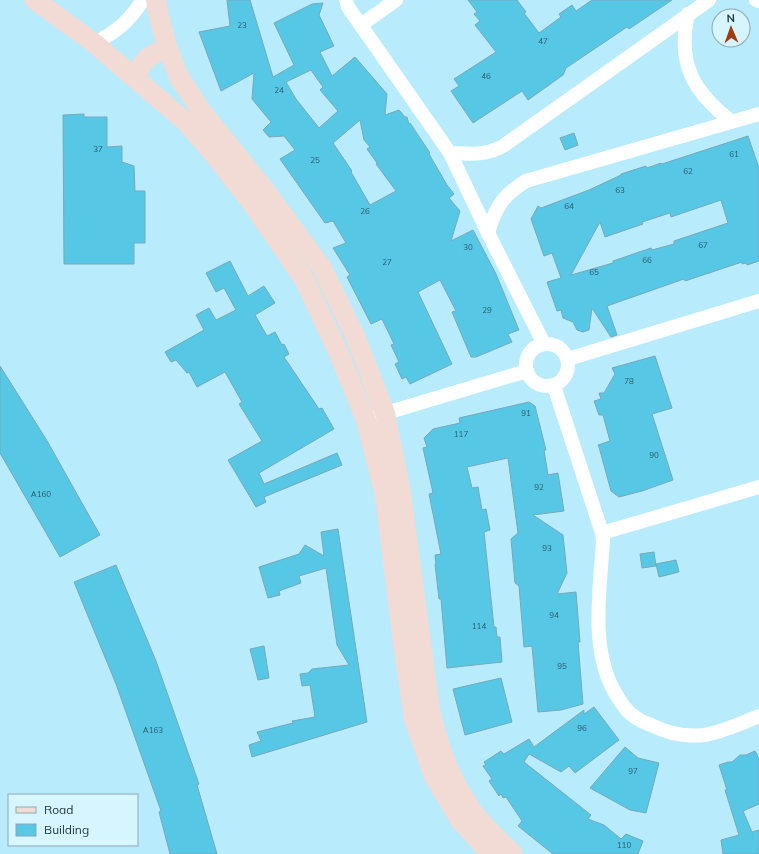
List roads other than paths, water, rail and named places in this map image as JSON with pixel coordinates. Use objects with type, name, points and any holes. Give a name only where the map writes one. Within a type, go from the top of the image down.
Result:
[{"type":"street","points":[[35,0],[94,43],[186,122],[213,153],[252,203],[300,272],[307,285],[338,351],[366,420],[386,495],[404,650],[414,719],[434,776],[460,820],[491,854]]},
{"type":"street","points":[[94,43],[123,26],[135,13],[143,0]]},
{"type":"street","points":[[156,0],[168,49],[179,77],[202,112],[264,189],[322,268],[356,338],[385,413],[401,492],[430,708],[436,736],[446,764],[458,788],[474,813],[514,854]]},
{"type":"street","points":[[346,0],[348,7],[450,153],[488,234],[544,344]]},
{"type":"street","points":[[361,25],[396,0]]},
{"type":"street","points":[[450,153],[477,155],[495,151],[708,0]]},
{"type":"street","points":[[688,14],[684,50],[690,73],[695,84],[710,104],[731,121]]},
{"type":"street","points":[[136,78],[139,69],[150,55],[168,49]]},
{"type":"street","points":[[488,234],[496,209],[504,197],[514,188],[526,181],[759,114]]},
{"type":"street","points":[[568,359],[759,301]]},
{"type":"street","points":[[544,344],[551,344],[561,349],[568,359],[569,365],[565,378],[554,386],[541,385],[535,382],[527,372],[527,359],[529,354],[533,349],[544,344]]},
{"type":"street","points":[[366,420],[385,413],[527,372]]},
{"type":"street","points":[[554,386],[602,533],[603,546],[599,603],[600,640],[603,663],[609,684],[622,704],[634,717],[659,729],[681,735],[704,735],[759,716]]},
{"type":"street","points":[[602,533],[759,487]]}]
